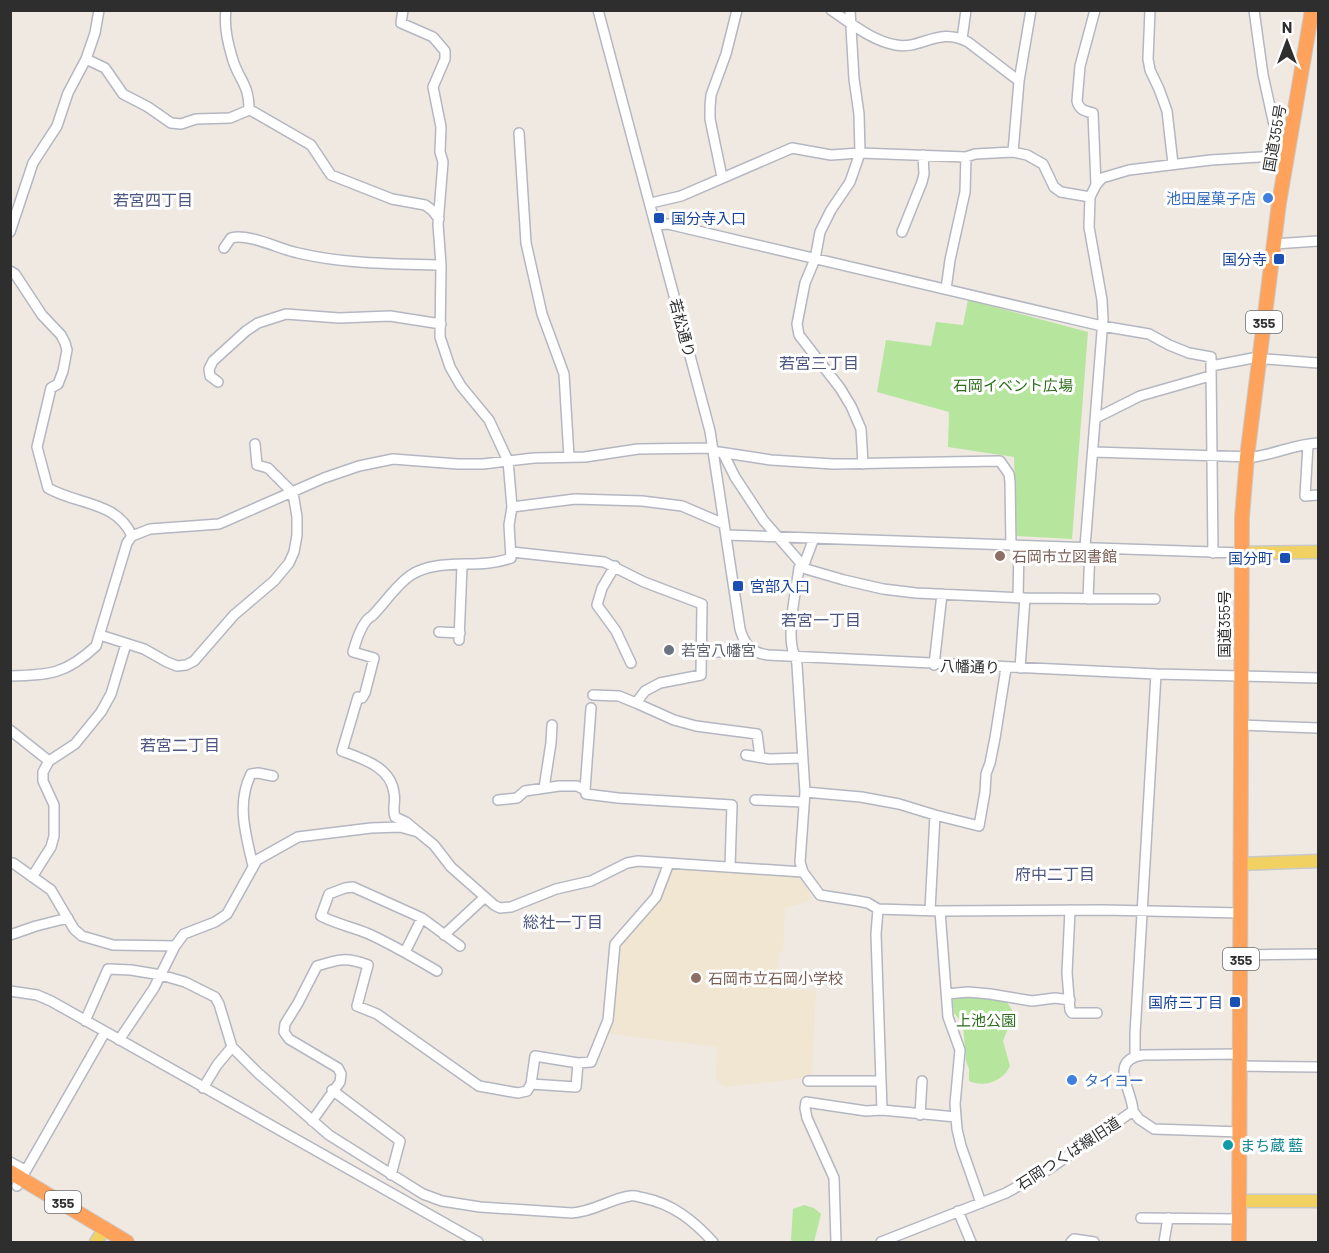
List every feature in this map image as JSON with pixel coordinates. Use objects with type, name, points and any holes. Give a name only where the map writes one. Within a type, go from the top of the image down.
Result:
[{"type":"highway","name":"国道355号","points":[[1239,1242],[1242,517],[1247,457],[1274,244],[1312,10]]},
{"type":"highway","name":"355","points":[[18,1176],[127,1242]]},
{"type":"main road","points":[[1241,553],[1318,552]]},
{"type":"main road","points":[[1240,864],[1318,861]]},
{"type":"main road","points":[[1240,1201],[1318,1202]]},
{"type":"main road","points":[[96,1242],[105,1228]]},
{"type":"street","points":[[10,232],[33,163],[57,126],[68,93],[86,59],[99,10]]},
{"type":"street","points":[[226,10],[231,56],[248,91],[249,110]]},
{"type":"street","points":[[403,10],[401,23],[433,37],[445,51],[445,59],[433,87],[441,128],[440,152],[443,162],[439,219],[440,337],[450,367],[461,386],[489,420],[508,461],[512,507],[509,525],[512,552],[511,558],[502,562],[428,567],[406,579],[385,603],[367,618],[353,652],[374,658],[365,693],[362,698],[358,697],[342,751],[371,762],[380,768],[392,784],[395,817],[426,837],[451,867],[500,908],[511,907],[556,889],[591,881],[627,863],[664,861],[803,872]]},
{"type":"street","name":"若松通り","points":[[598,10],[716,451],[724,524],[740,629],[744,642],[749,647]]},
{"type":"street","points":[[722,177],[710,119],[711,95],[726,54],[737,10]]},
{"type":"street","points":[[831,10],[874,38],[897,46],[942,36],[962,39],[1019,81]]},
{"type":"street","points":[[850,10],[860,153],[850,183],[831,210],[820,232],[797,324],[799,336],[840,388],[851,406],[861,429],[863,464]]},
{"type":"street","points":[[962,39],[966,10]]},
{"type":"street","points":[[1013,152],[1019,81],[1031,10]]},
{"type":"street","points":[[1095,10],[1080,66],[1077,101],[1082,110],[1093,113],[1096,185]]},
{"type":"street","points":[[1150,10],[1148,59],[1150,70],[1167,111],[1173,164]]},
{"type":"street","points":[[1254,10],[1263,75],[1276,134],[1280,145],[1288,151]]},
{"type":"street","points":[[86,59],[105,68],[123,94],[148,106],[171,123],[181,124],[196,119],[230,118],[249,110]]},
{"type":"street","points":[[249,110],[311,145],[330,176],[392,199],[425,205],[439,219]]},
{"type":"street","points":[[519,133],[525,243],[542,314],[564,374],[569,457]]},
{"type":"street","points":[[651,203],[681,196],[792,148],[831,155],[860,153],[966,157],[975,154],[1013,152],[1027,155],[1043,164],[1054,187],[1061,192],[1090,197]]},
{"type":"street","points":[[1089,599],[1088,548],[1102,326],[1102,300],[1089,227],[1090,197],[1102,178],[1113,174],[1173,164],[1276,156],[1288,151]]},
{"type":"street","points":[[902,232],[922,182],[923,155]]},
{"type":"street","points":[[946,289],[965,192],[966,157]]},
{"type":"street","points":[[656,225],[668,224],[1102,326],[1149,334],[1189,353],[1211,357],[1213,553]]},
{"type":"street","points":[[224,248],[231,238],[242,236],[296,253],[333,260],[441,265]]},
{"type":"street","points":[[1274,244],[1318,241]]},
{"type":"street","points":[[10,271],[15,274],[42,315],[61,335],[67,350],[60,380],[51,388],[37,447],[48,488],[112,512],[126,524],[132,536]]},
{"type":"street","points":[[219,382],[210,376],[209,369],[213,361],[258,323],[286,314],[339,318],[390,316],[441,324]]},
{"type":"street","points":[[1096,418],[1140,396],[1210,371],[1260,358],[1318,363]]},
{"type":"street","points":[[100,635],[144,649],[177,666],[186,665],[194,661],[222,627],[274,581],[294,552],[297,517],[292,493],[268,468],[257,465],[255,444]]},
{"type":"street","points":[[1093,452],[1247,457],[1270,454],[1293,446],[1318,444]]},
{"type":"street","points":[[1308,445],[1305,496],[1318,495]]},
{"type":"street","points":[[10,676],[55,673],[85,656],[96,646],[124,548],[132,536],[150,529],[219,524],[359,466],[393,459],[458,464],[585,457],[638,449],[716,451],[782,461],[863,464],[1000,461],[1009,474],[1011,482],[1021,598],[1020,668]]},
{"type":"street","points":[[716,451],[777,536],[806,569],[883,589],[1021,598],[1155,599]]},
{"type":"street","points":[[512,507],[575,499],[650,502],[682,506],[724,524]]},
{"type":"street","points":[[726,535],[1241,553]]},
{"type":"street","points":[[814,538],[805,562],[800,568],[792,620],[794,652],[797,657],[805,797],[800,862],[803,872],[820,895],[868,903],[878,909],[1241,913]]},
{"type":"street","points":[[512,552],[604,562],[644,582],[702,604],[701,675],[660,683],[645,691],[636,703]]},
{"type":"street","points":[[439,632],[460,636],[462,566]]},
{"type":"street","points":[[615,566],[602,588],[597,605],[616,631],[630,663]]},
{"type":"street","points":[[934,664],[942,594]]},
{"type":"street","points":[[32,877],[51,846],[54,836],[53,800],[43,781],[43,772],[49,761],[75,744],[101,712],[111,694],[126,644]]},
{"type":"street","name":"八幡通り","points":[[702,652],[739,652],[749,647],[761,654],[797,657],[1006,668],[1318,678]]},
{"type":"street","points":[[755,800],[861,797],[899,804],[980,826],[986,774],[995,738],[1006,668]]},
{"type":"street","points":[[1156,674],[1135,1057],[1143,1055],[1240,1060],[1318,1067]]},
{"type":"street","points":[[593,694],[619,696],[674,720],[696,726],[757,734],[760,758]]},
{"type":"street","points":[[585,790],[591,708]]},
{"type":"street","points":[[544,788],[552,725]]},
{"type":"street","points":[[1240,725],[1318,728]]},
{"type":"street","points":[[10,730],[49,761]]},
{"type":"street","points":[[746,755],[760,758],[803,758]]},
{"type":"street","points":[[253,866],[242,807],[245,786],[251,774],[273,776]]},
{"type":"street","points":[[498,800],[517,798],[525,791],[577,786],[585,790],[586,794],[618,798],[732,805],[730,867]]},
{"type":"street","points":[[935,815],[935,911],[947,994],[948,1017],[960,1050],[956,1117],[961,1146],[981,1203]]},
{"type":"street","points":[[119,1040],[154,988],[175,946],[184,934],[215,922],[227,914],[257,860],[290,841],[306,835],[390,827],[418,832]]},
{"type":"street","points":[[10,864],[13,863],[51,890],[74,929],[82,936],[113,945],[175,946]]},
{"type":"street","points":[[312,1120],[340,1082],[341,1074],[338,1068],[289,1039],[284,1032],[285,1024],[318,966],[341,959],[351,959],[368,965],[357,1006],[377,1014],[479,1086],[518,1093],[526,1091],[531,1084],[535,1056],[578,1063],[591,1062],[608,1020],[615,944],[656,897],[669,863]]},
{"type":"street","points":[[437,971],[371,935],[334,923],[321,916],[329,894],[353,887],[422,918],[460,946]]},
{"type":"street","points":[[444,935],[485,897]]},
{"type":"street","points":[[878,909],[882,1110]]},
{"type":"street","points":[[1070,910],[1067,973],[1072,1013],[1097,1014]]},
{"type":"street","points":[[10,935],[68,918]]},
{"type":"street","points":[[405,952],[422,918]]},
{"type":"street","points":[[1241,955],[1318,954]]},
{"type":"street","points":[[85,1021],[108,969],[161,975],[185,982],[215,997],[232,1047],[258,1073],[347,1148],[423,1194],[442,1201],[572,1214],[585,1213],[632,1195],[656,1200],[683,1214],[713,1242]]},
{"type":"street","points":[[10,991],[42,996],[478,1242]]},
{"type":"street","points":[[947,994],[968,992],[1032,1001],[1055,998],[1070,1000]]},
{"type":"street","points":[[10,1162],[18,1176],[105,1032]]},
{"type":"street","points":[[203,1088],[217,1065],[232,1047]]},
{"type":"street","name":"石岡つくば線旧道","points":[[881,1242],[981,1203],[1029,1181],[1133,1111],[1123,1072],[1126,1065],[1135,1057]]},
{"type":"street","points":[[531,1084],[576,1087],[578,1063]]},
{"type":"street","points":[[808,1081],[881,1081]]},
{"type":"street","points":[[920,1115],[922,1081]]},
{"type":"street","points":[[332,1090],[400,1141],[391,1175]]},
{"type":"street","points":[[836,1242],[834,1178],[807,1118],[806,1102],[867,1111],[882,1110],[956,1117]]},
{"type":"street","points":[[1133,1111],[1139,1119],[1154,1129],[1240,1132]]},
{"type":"street","points":[[434,1218],[442,1201]]},
{"type":"street","points":[[958,1211],[971,1242]]},
{"type":"street","points":[[1142,1218],[1239,1219]]},
{"type":"street","points":[[1164,1242],[1168,1218]]},
{"type":"street","points":[[1071,1242],[1074,1239],[1094,1242]]},
{"type":"shaded area","name":"石岡市立石岡小学校","points":[[671,868],[799,877],[809,891],[811,901],[785,908],[783,952],[778,953],[777,989],[816,991],[812,1077],[724,1087],[716,1079],[717,1047],[610,1034],[620,946],[660,899]]},
{"type":"green space","name":"石岡イベント広場","points":[[968,300],[1088,332],[1072,539],[1017,536],[1014,457],[948,447],[949,412],[877,392],[886,340],[931,346],[936,322],[963,325]]},
{"type":"green space","name":"上池公園","points":[[972,995],[1005,999],[1012,1010],[1003,1041],[1010,1066],[1003,1076],[993,1082],[981,1084],[969,1081],[963,1024],[954,1013],[952,997]]},
{"type":"green space","points":[[804,1205],[814,1208],[821,1214],[814,1242],[792,1242],[793,1209]]},
{"type":"place","name":"池田屋菓子店","points":[[1268,198]]},
{"type":"place","name":"国分寺入口","points":[[659,218]]},
{"type":"place","name":"国分寺","points":[[1279,259]]},
{"type":"place","name":"石岡市立図書館","points":[[1000,556]]},
{"type":"place","name":"国分町","points":[[1285,558]]},
{"type":"place","name":"宮部入口","points":[[738,586]]},
{"type":"place","name":"若宮八幡宮","points":[[669,650]]},
{"type":"place","name":"石岡市立石岡小学校","points":[[696,978]]},
{"type":"place","name":"国府三丁目","points":[[1235,1002]]},
{"type":"place","name":"タイヨー","points":[[1072,1080]]},
{"type":"place","name":"まち蔵 藍","points":[[1228,1145]]},
{"type":"district","name":"若宮四丁目","points":[[153,199]]},
{"type":"district","name":"若宮三丁目","points":[[819,362]]},
{"type":"district","name":"若宮一丁目","points":[[821,619]]},
{"type":"district","name":"若宮二丁目","points":[[180,744]]},
{"type":"district","name":"府中二丁目","points":[[1055,873]]},
{"type":"district","name":"総社一丁目","points":[[563,921]]}]
